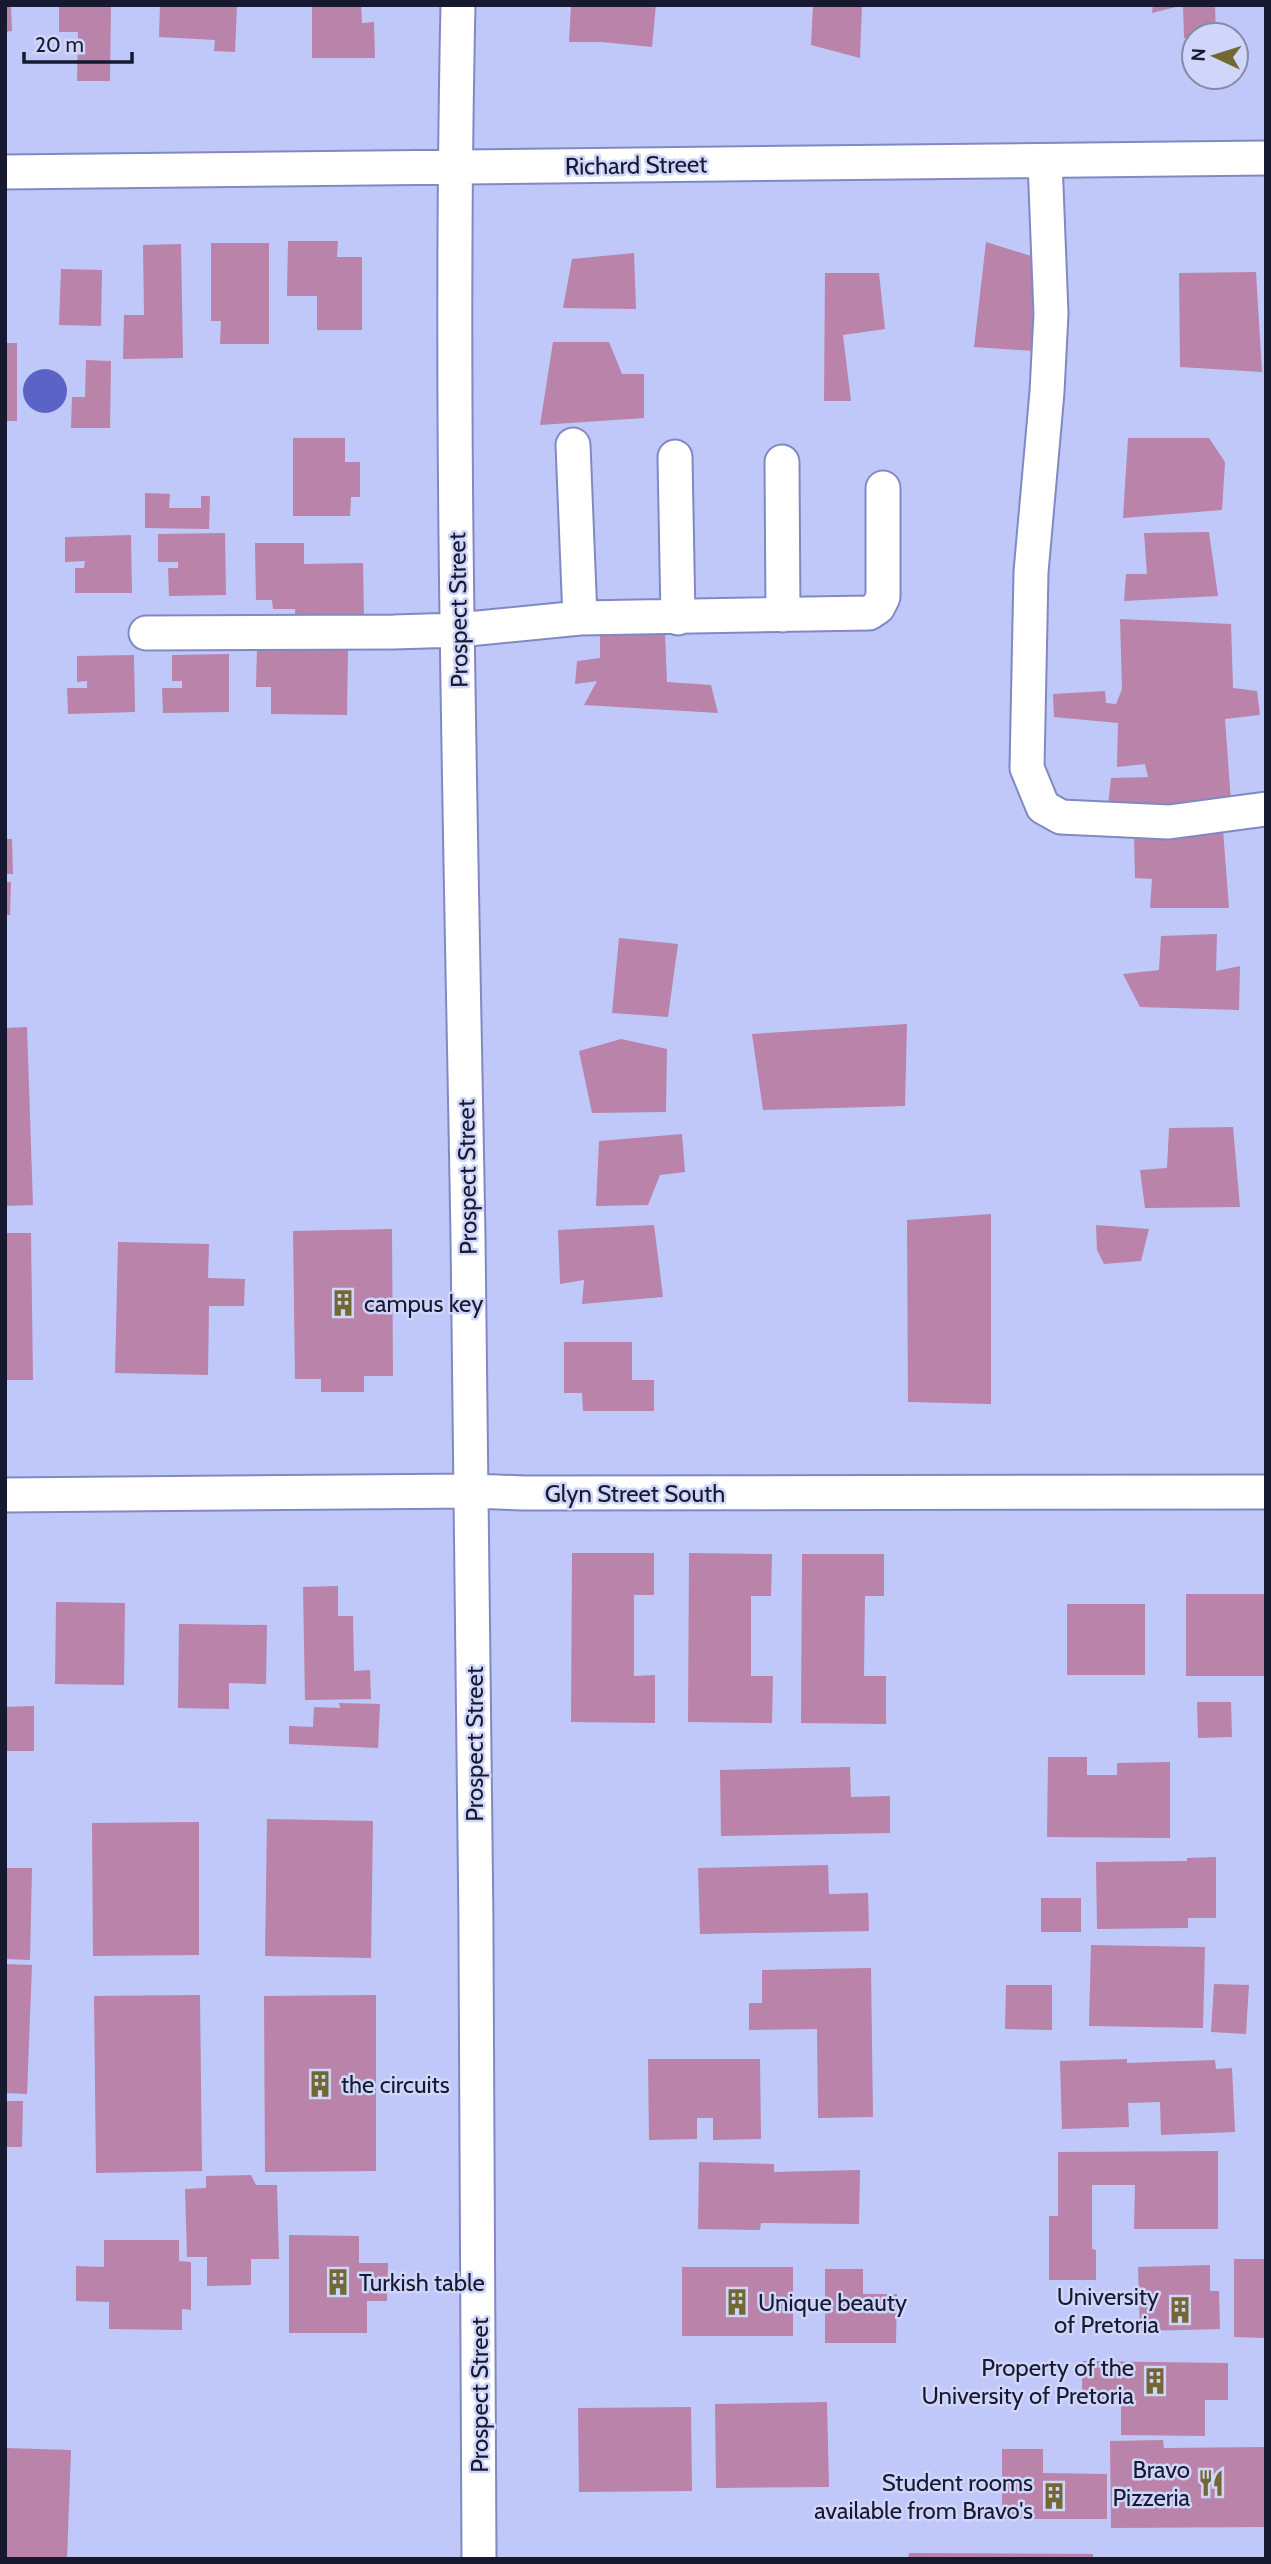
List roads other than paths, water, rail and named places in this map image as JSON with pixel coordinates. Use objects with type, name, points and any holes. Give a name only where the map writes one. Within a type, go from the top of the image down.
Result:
[{"type":"street","name":"Prospect Street","points":[[458,5],[454,167],[458,630],[472,1491],[479,2559]]},
{"type":"street","name":"Richard Street","points":[[5,172],[1266,159]]},
{"type":"street","points":[[1045,161],[1051,314],[1031,572],[1027,768],[1043,807],[1060,817],[1169,822],[1266,809]]},
{"type":"street","points":[[573,444],[580,618]]},
{"type":"street","points":[[675,457],[678,618]]},
{"type":"street","points":[[782,463],[783,615]]},
{"type":"street","points":[[146,633],[394,632],[458,630],[580,618],[869,614],[878,607],[883,597],[883,488]]},
{"type":"street","name":"Glyn Street South","points":[[5,1495],[472,1491],[1266,1492]]},
{"type":"place","name":"campus key","points":[[343,1303]]},
{"type":"place","name":"the circuits","points":[[320,2084]]},
{"type":"place","name":"Turkish table","points":[[338,2282]]},
{"type":"place","name":"Unique beauty","points":[[737,2302]]},
{"type":"place","name":"University of Pretoria","points":[[1180,2310]]},
{"type":"place","name":"Property of the University of Pretoria","points":[[1155,2381]]},
{"type":"place","name":"Bravo Pizzeria","points":[[1211,2483]]},
{"type":"place","name":"Student rooms available from Bravo's","points":[[1054,2496]]}]
